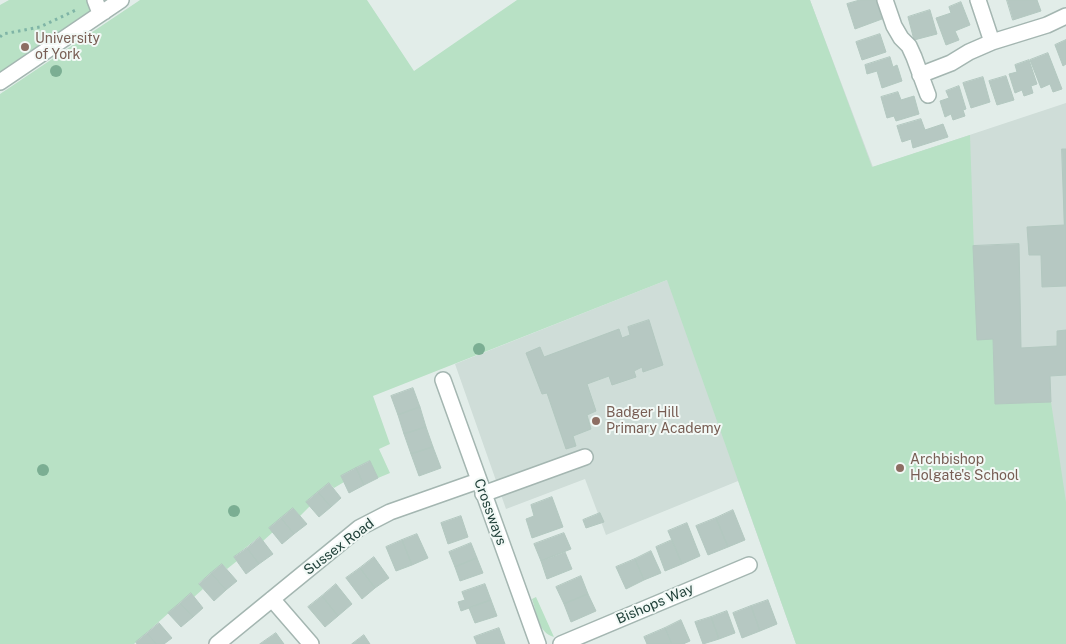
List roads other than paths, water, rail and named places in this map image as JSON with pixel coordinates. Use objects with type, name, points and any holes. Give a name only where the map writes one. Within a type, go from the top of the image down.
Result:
[{"type":"street","points":[[0,82],[99,6],[121,0]]},
{"type":"street","points":[[885,0],[894,26],[901,38],[909,46],[928,96]]},
{"type":"street","points":[[978,0],[992,42]]},
{"type":"street","points":[[920,75],[951,63],[992,42],[1047,25],[1066,16]]},
{"type":"street","name":"Crossways","points":[[443,380],[538,644]]},
{"type":"street","name":"Sussex Road","points":[[217,644],[335,546],[375,519],[390,512],[481,488],[585,457]]},
{"type":"street","name":"Bishops Way","points":[[561,644],[749,565]]},
{"type":"street","points":[[272,599],[311,644]]},
{"type":"place","name":"University of York","points":[[25,47]]},
{"type":"place","name":"Badger Hill Primary Academy","points":[[596,421]]},
{"type":"place","name":"Archbishop Holgate's School","points":[[900,468]]}]
